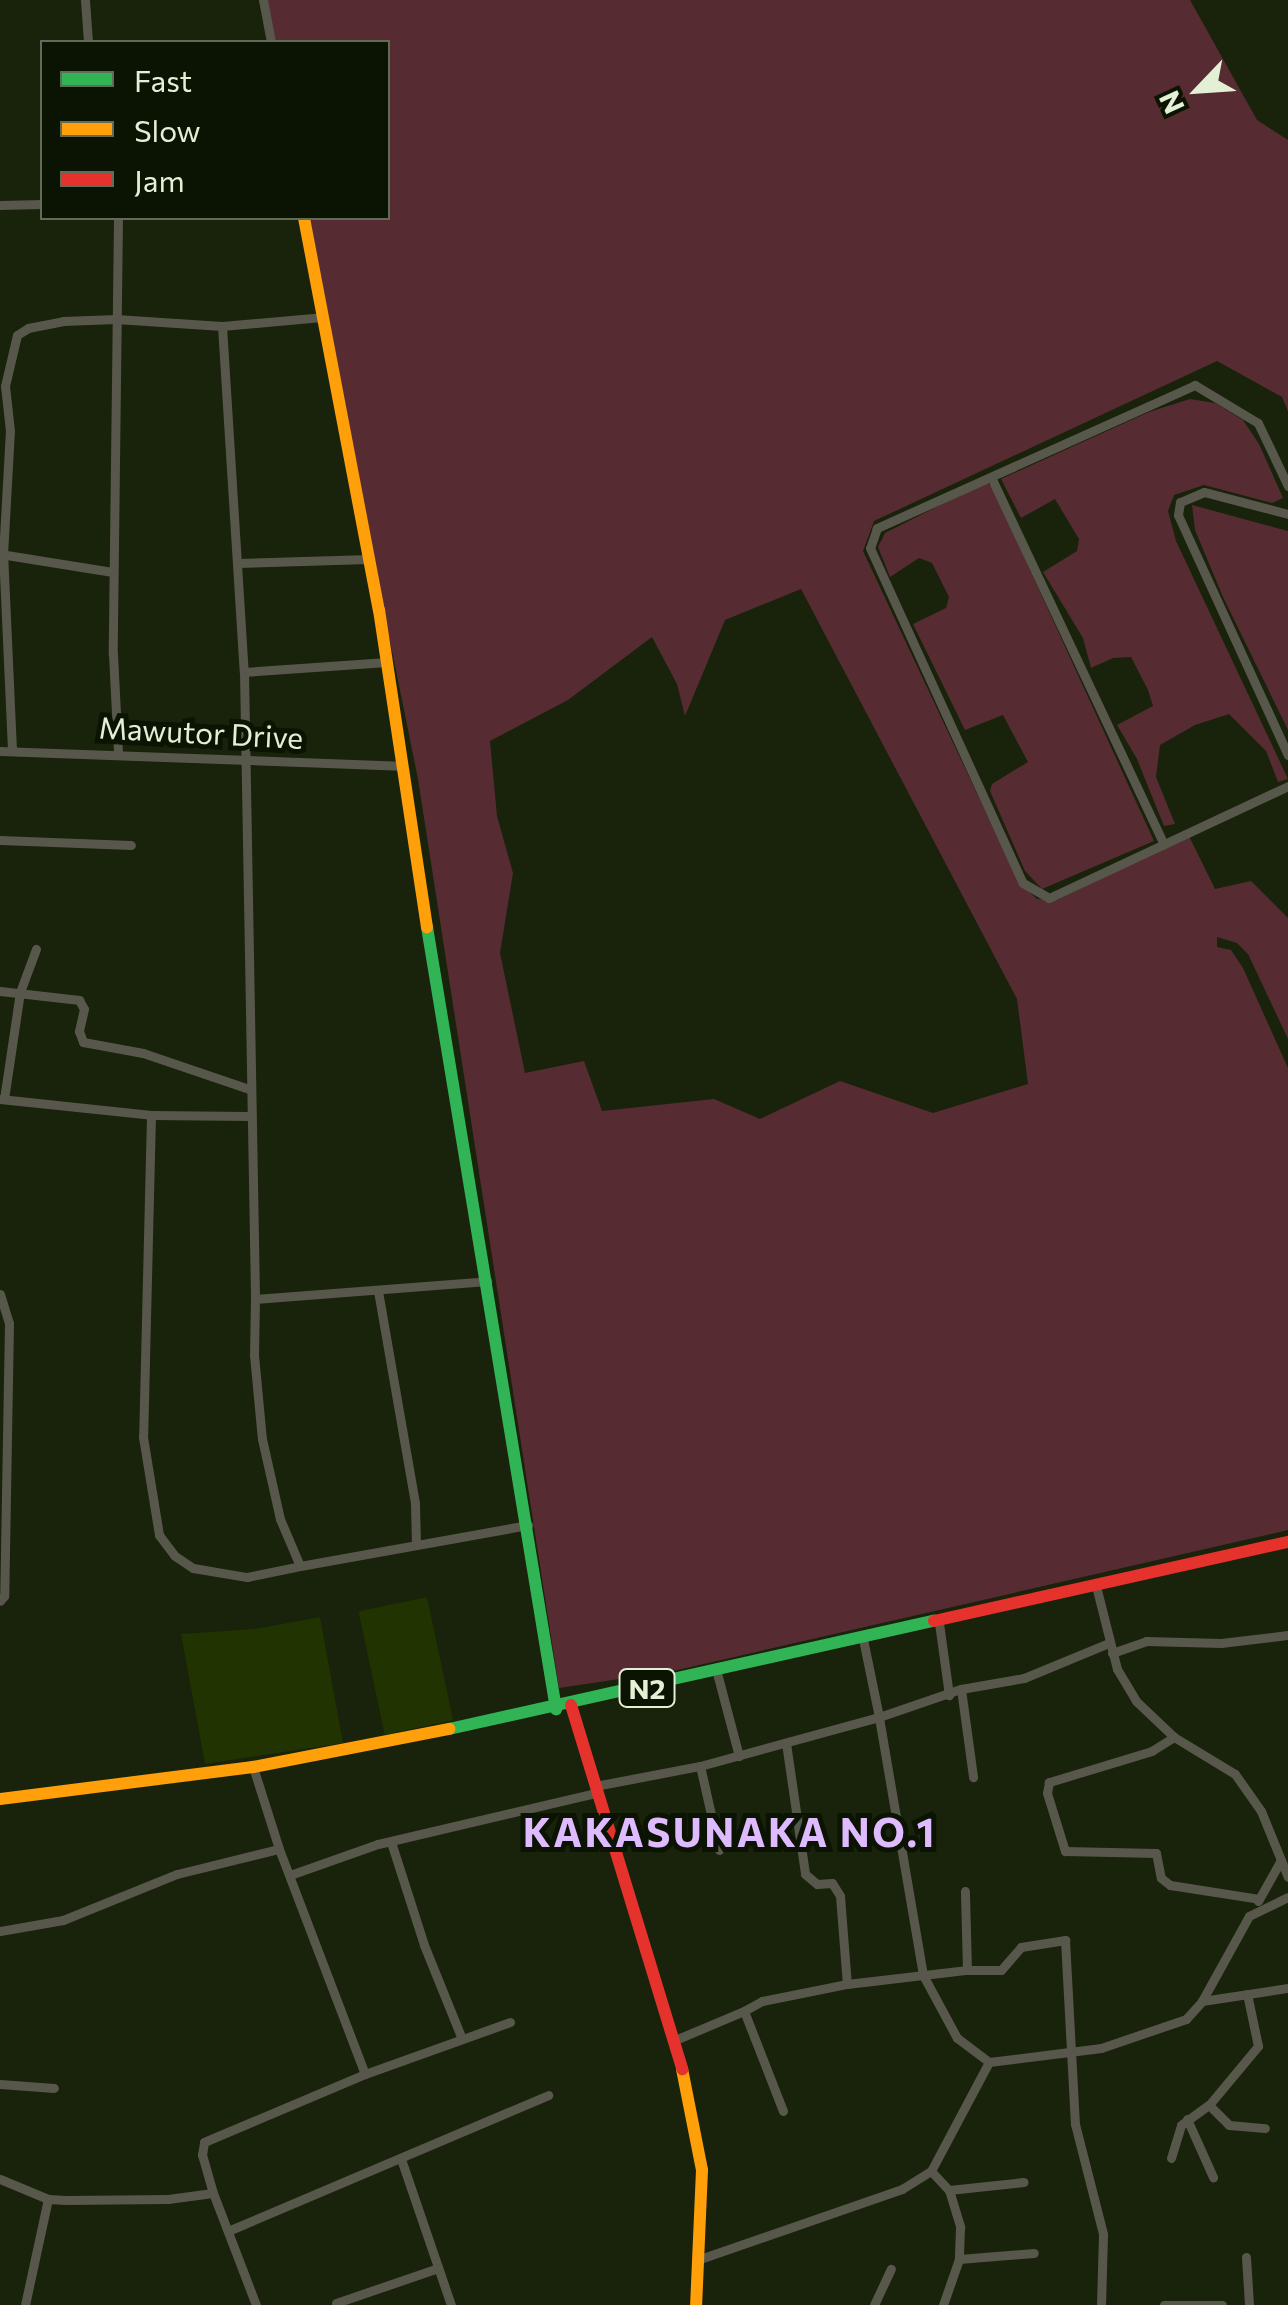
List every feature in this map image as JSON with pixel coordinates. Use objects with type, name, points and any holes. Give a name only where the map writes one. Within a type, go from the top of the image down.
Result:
[{"type":"main road","points":[[304,220],[351,448],[556,1708]]},
{"type":"main road","name":"N2","points":[[0,1799],[254,1767],[556,1708],[1288,1542]]},
{"type":"main road","points":[[571,1705],[689,2090],[702,2170],[696,2305]]},
{"type":"street","points":[[85,0],[88,40]]},
{"type":"street","points":[[263,0],[271,40]]},
{"type":"street","points":[[0,205],[40,204]]},
{"type":"street","points":[[118,220],[113,572],[118,752]]},
{"type":"street","points":[[12,750],[3,652],[2,555],[10,432],[5,386],[16,335],[28,328],[63,321],[116,318],[222,326],[322,317]]},
{"type":"street","points":[[222,326],[244,672],[254,1355],[262,1439],[280,1519],[300,1566]]},
{"type":"street","points":[[1288,486],[1258,422],[1195,385],[877,528],[870,548],[1023,882],[1048,898],[1288,786]]},
{"type":"street","points":[[990,477],[1164,844]]},
{"type":"street","points":[[1288,514],[1204,492],[1180,502],[1178,515],[1288,755]]},
{"type":"street","points":[[2,555],[113,572]]},
{"type":"street","points":[[238,563],[369,559]]},
{"type":"street","points":[[244,672],[387,662]]},
{"type":"street","name":"Mawutor Drive","points":[[0,751],[118,752],[400,766]]},
{"type":"street","points":[[0,840],[131,845]]},
{"type":"street","points":[[36,948],[20,992],[2,1099],[151,1115],[250,1116]]},
{"type":"street","points":[[0,992],[80,1000],[84,1009],[78,1031],[83,1042],[143,1052],[249,1090]]},
{"type":"street","points":[[151,1115],[143,1437],[158,1536],[176,1556],[193,1568],[246,1578],[528,1525]]},
{"type":"street","points":[[255,1299],[487,1281]]},
{"type":"street","points":[[378,1290],[415,1504],[416,1544]]},
{"type":"street","points":[[0,1294],[9,1323],[4,1596],[0,1602]]},
{"type":"street","points":[[1096,1586],[1110,1648],[1136,1701],[1174,1737],[1235,1774],[1261,1811],[1288,1877]]},
{"type":"street","points":[[939,1623],[949,1695]]},
{"type":"street","points":[[290,1875],[391,1842],[594,1790],[640,1774],[700,1766],[961,1690],[1024,1678],[1110,1648],[1146,1641],[1221,1643],[1288,1635]]},
{"type":"street","points":[[862,1639],[923,1974],[958,2038],[989,2062],[1068,2055],[1172,2026],[1202,2002],[1280,1860]]},
{"type":"street","points":[[717,1673],[739,1756]]},
{"type":"street","points":[[961,1690],[974,1776]]},
{"type":"street","points":[[1174,1737],[1152,1751],[1049,1782],[1047,1792],[1065,1850],[1156,1854],[1161,1878],[1170,1885],[1258,1899]]},
{"type":"street","points":[[786,1743],[805,1874],[818,1884],[832,1883],[840,1896],[847,1984]]},
{"type":"street","points":[[700,1766],[719,1850]]},
{"type":"street","points":[[254,1767],[280,1850],[365,2074]]},
{"type":"street","points":[[391,1842],[462,2039]]},
{"type":"street","points":[[0,1931],[63,1920],[177,1874],[280,1850]]},
{"type":"street","points":[[965,1891],[967,1970]]},
{"type":"street","points":[[1249,1916],[1288,1897]]},
{"type":"street","points":[[674,2040],[762,2001],[923,1974],[1001,1970],[1020,1947],[1065,1940],[1068,2055],[1079,2150],[1103,2234],[1101,2305]]},
{"type":"street","points":[[1202,2002],[1288,1988]]},
{"type":"street","points":[[1170,2158],[1187,2118],[1209,2105],[1258,2046],[1247,1994]]},
{"type":"street","points":[[744,2011],[783,2111]]},
{"type":"street","points":[[256,2305],[213,2193],[202,2155],[204,2142],[365,2074],[510,2022]]},
{"type":"street","points":[[697,2260],[854,2208],[902,2189],[931,2171],[989,2062]]},
{"type":"street","points":[[0,2084],[54,2088]]},
{"type":"street","points":[[228,2231],[548,2095]]},
{"type":"street","points":[[1209,2105],[1229,2125],[1265,2128]]},
{"type":"street","points":[[1187,2118],[1213,2177]]},
{"type":"street","points":[[401,2159],[451,2305]]},
{"type":"street","points":[[931,2171],[949,2190],[960,2227],[958,2259],[944,2305]]},
{"type":"street","points":[[0,2179],[48,2199],[168,2200],[213,2193]]},
{"type":"street","points":[[949,2190],[1024,2182]]},
{"type":"street","points":[[24,2305],[48,2199]]},
{"type":"street","points":[[958,2259],[1034,2253]]},
{"type":"street","points":[[1246,2257],[1249,2305]]},
{"type":"street","points":[[336,2303],[438,2268]]},
{"type":"street","points":[[874,2305],[891,2269]]},
{"type":"street","points":[[1164,2305],[1222,2305]]},
{"type":"shaded area","points":[[260,0],[1190,0],[1257,120],[1288,140],[1288,411],[1282,397],[1217,361],[874,521],[863,551],[1018,881],[1037,899],[1057,900],[1189,836],[1215,889],[1251,881],[1288,918],[1288,1039],[1248,954],[1237,943],[1217,937],[1217,947],[1231,950],[1243,968],[1288,1068],[1288,1530],[673,1671],[559,1688],[418,779],[304,220],[390,220],[390,40],[269,40]],"holes":[[[801,589],[1017,999],[1028,1084],[933,1113],[840,1081],[760,1119],[714,1099],[602,1111],[584,1061],[525,1073],[500,953],[513,873],[497,816],[490,741],[568,700],[652,637],[677,684],[685,716],[725,620]]]},
{"type":"shaded area","points":[[1190,399],[1215,403],[1243,420],[1259,444],[1283,498],[1272,503],[1204,485],[1174,495],[1168,511],[1176,541],[1288,779],[1278,782],[1266,751],[1229,714],[1195,725],[1160,745],[1156,777],[1175,824],[1164,826],[1137,759],[1117,725],[1153,706],[1148,690],[1131,657],[1113,658],[1091,668],[1083,638],[1043,572],[1077,551],[1079,539],[1055,499],[1021,518],[1001,479],[1149,412]]},
{"type":"shaded area","points":[[986,482],[992,487],[1154,841],[1042,889],[1025,871],[990,791],[992,784],[1028,762],[1003,715],[965,730],[913,624],[946,608],[949,597],[932,563],[919,558],[890,577],[878,547],[885,533]]},
{"type":"shaded area","points":[[1192,505],[1288,531],[1288,730],[1223,597],[1195,530]]},
{"type":"shaded area","points":[[427,1597],[453,1720],[385,1735],[359,1612]]},
{"type":"shaded area","points":[[320,1617],[343,1743],[205,1764],[181,1634],[255,1629]]},
{"type":"traffic: fast","points":[[427,927],[556,1709]]},
{"type":"traffic: fast","points":[[449,1729],[934,1621]]},
{"type":"traffic: slow","points":[[304,220],[379,610],[427,927]]},
{"type":"traffic: slow","points":[[0,1799],[253,1767],[449,1729]]},
{"type":"traffic: slow","points":[[682,2069],[702,2170],[696,2305]]},
{"type":"traffic: jam","points":[[934,1621],[1288,1542]]},
{"type":"traffic: jam","points":[[571,1705],[682,2069]]},
{"type":"district","name":"KAKASUNAKA NO.1","points":[[730,1831]]}]
